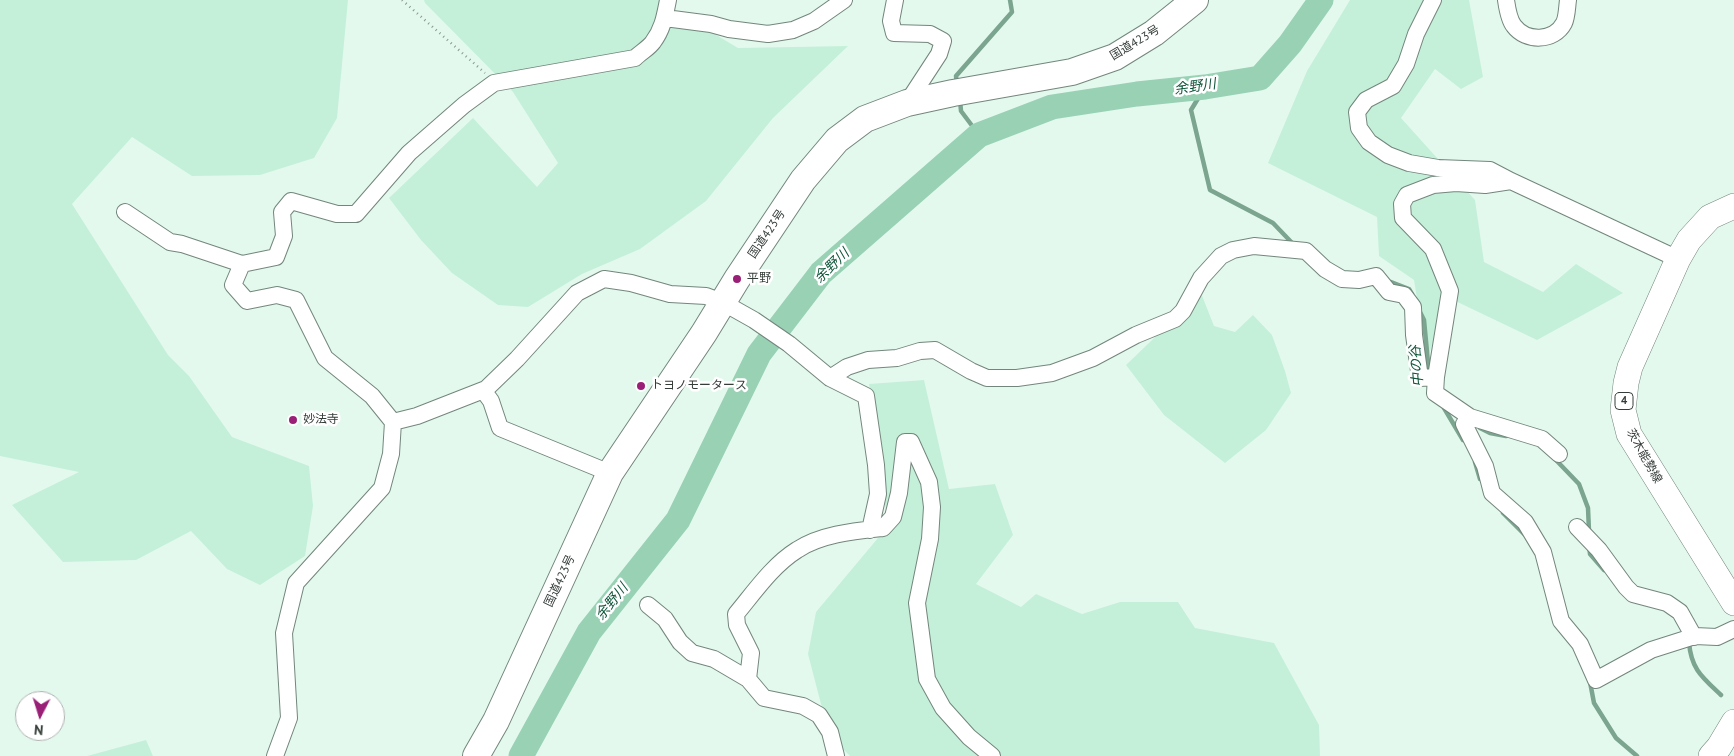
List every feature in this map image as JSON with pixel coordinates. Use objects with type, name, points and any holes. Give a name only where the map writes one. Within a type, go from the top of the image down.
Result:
[{"type":"highway","name":"国道423号","points":[[476,756],[496,721],[610,473],[803,180],[838,140],[866,118],[906,103],[1072,72],[1116,57],[1154,33],[1195,0]]},
{"type":"main road","name":"茨木能勢線","points":[[1734,206],[1710,217],[1690,240],[1678,259],[1630,366],[1626,383],[1624,410],[1629,434],[1734,603]]},
{"type":"main road","points":[[1711,756],[1720,747],[1734,722]]},
{"type":"street","points":[[124,212],[170,242],[182,244],[242,264],[276,257],[284,236],[282,212],[291,201],[337,214],[356,214],[409,153],[464,105],[494,83],[635,58],[652,44],[665,22],[668,0]]},
{"type":"street","points":[[665,18],[768,34],[793,30],[814,21],[844,0]]},
{"type":"street","points":[[895,0],[891,20],[894,33],[930,34],[943,41],[940,54],[906,103]]},
{"type":"street","points":[[1433,0],[1416,34],[1406,64],[1393,86],[1366,100],[1357,112],[1359,128],[1369,142],[1388,155],[1410,163],[1438,168],[1490,170],[1678,259]]},
{"type":"street","points":[[1506,0],[1514,26],[1528,36],[1543,38],[1554,34],[1564,23],[1568,0]]},
{"type":"street","points":[[1511,181],[1485,185],[1456,183],[1433,186],[1407,195],[1402,204],[1403,218],[1433,249],[1450,292],[1435,393],[1470,418],[1542,439],[1559,454]]},
{"type":"street","points":[[830,378],[847,367],[868,360],[897,358],[920,351],[934,350],[971,371],[988,378],[1018,378],[1052,373],[1093,358],[1136,335],[1175,319],[1183,311],[1201,278],[1221,256],[1233,250],[1254,246],[1306,251],[1325,269],[1342,279],[1359,280],[1376,276],[1389,292],[1404,295],[1413,307],[1414,335],[1420,378],[1436,377]]},
{"type":"street","points":[[242,264],[233,285],[247,301],[277,295],[296,300],[325,358],[372,396],[393,422],[391,454],[382,488],[296,583],[284,633],[289,718],[275,756]]},
{"type":"street","points":[[393,422],[416,416],[484,390],[517,359],[577,292],[604,279],[631,283],[670,294],[706,296],[722,302],[754,320],[789,344],[830,378],[866,396],[876,465],[878,494],[870,530]]},
{"type":"street","points":[[484,390],[491,401],[500,428],[610,473]]},
{"type":"street","points":[[1470,418],[1464,424],[1486,466],[1492,494],[1525,522],[1543,552],[1560,621],[1580,644],[1596,680],[1651,650],[1694,636],[1717,637],[1734,629]]},
{"type":"street","points":[[748,678],[751,653],[737,625],[736,614],[784,560],[799,548],[834,535],[883,528],[893,516],[899,493],[905,442],[911,442],[929,482],[932,507],[930,539],[917,603],[927,680],[943,708],[969,737],[992,756]]},
{"type":"street","points":[[1577,527],[1600,550],[1633,594],[1666,603],[1680,612],[1694,636]]},
{"type":"street","points":[[648,605],[665,619],[680,642],[692,653],[714,660],[748,678],[764,698],[803,706],[819,715],[830,732],[836,756]]},
{"type":"path","points":[[402,0],[482,69],[494,83]]},
{"type":"green space","points":[[0,0],[348,0],[337,118],[314,158],[260,175],[192,176],[132,137],[72,204],[168,355],[189,376],[232,437],[309,466],[313,506],[305,556],[260,585],[227,569],[191,531],[136,560],[63,562],[12,505],[79,472],[0,456]]},
{"type":"green space","points":[[424,0],[658,0],[738,48],[848,46],[773,118],[706,201],[640,249],[582,274],[528,307],[498,305],[452,273],[421,240],[389,198],[473,118],[537,187],[558,163],[513,92]]},
{"type":"green space","points":[[1350,0],[1469,0],[1483,77],[1461,89],[1435,69],[1401,118],[1475,200],[1484,262],[1543,292],[1576,264],[1623,293],[1537,340],[1447,297],[1427,361],[1414,280],[1379,256],[1377,217],[1268,163],[1307,71]]},
{"type":"green space","points":[[1201,293],[1214,326],[1235,332],[1253,315],[1272,335],[1291,393],[1266,430],[1225,463],[1164,415],[1126,365]]},
{"type":"green space","points":[[924,380],[949,489],[995,484],[1013,535],[976,584],[1021,607],[1036,594],[1082,614],[1120,602],[1178,602],[1195,628],[1274,643],[1319,725],[1320,756],[850,756],[829,735],[808,654],[816,612],[888,526],[869,384]]},
{"type":"green space","points":[[146,740],[153,756],[87,756]]},
{"type":"waterway","points":[[957,85],[956,76],[1012,12],[1010,0]]},
{"type":"waterway","name":"余野川","points":[[521,756],[589,632],[678,520],[759,354],[821,273],[979,135],[1052,107],[1260,78],[1290,44],[1321,0]]},
{"type":"waterway","name":"中の谷","points":[[1205,87],[1191,110],[1210,190],[1273,223],[1295,246]]},
{"type":"waterway","points":[[960,100],[961,111],[979,135]]},
{"type":"waterway","name":"中の谷","points":[[1386,282],[1409,289],[1412,294]]},
{"type":"waterway","name":"中の谷","points":[[1419,310],[1424,320],[1429,373]]},
{"type":"waterway","points":[[1444,408],[1463,440]]},
{"type":"waterway","name":"中の谷","points":[[1480,428],[1490,433],[1506,436]]},
{"type":"waterway","name":"中の谷","points":[[1554,458],[1579,484],[1588,508],[1589,531]]},
{"type":"waterway","points":[[1475,462],[1480,479]]},
{"type":"waterway","points":[[1503,513],[1524,534]]},
{"type":"waterway","name":"中の谷","points":[[1589,546],[1590,554],[1604,570]]},
{"type":"waterway","name":"中の谷","points":[[1689,642],[1695,666],[1721,695]]},
{"type":"waterway","points":[[1590,682],[1594,703],[1616,738],[1637,756]]},
{"type":"place","name":"平野","points":[[737,279]]},
{"type":"place","name":"トヨノモータース","points":[[641,386]]},
{"type":"place","name":"妙法寺","points":[[293,420]]}]
